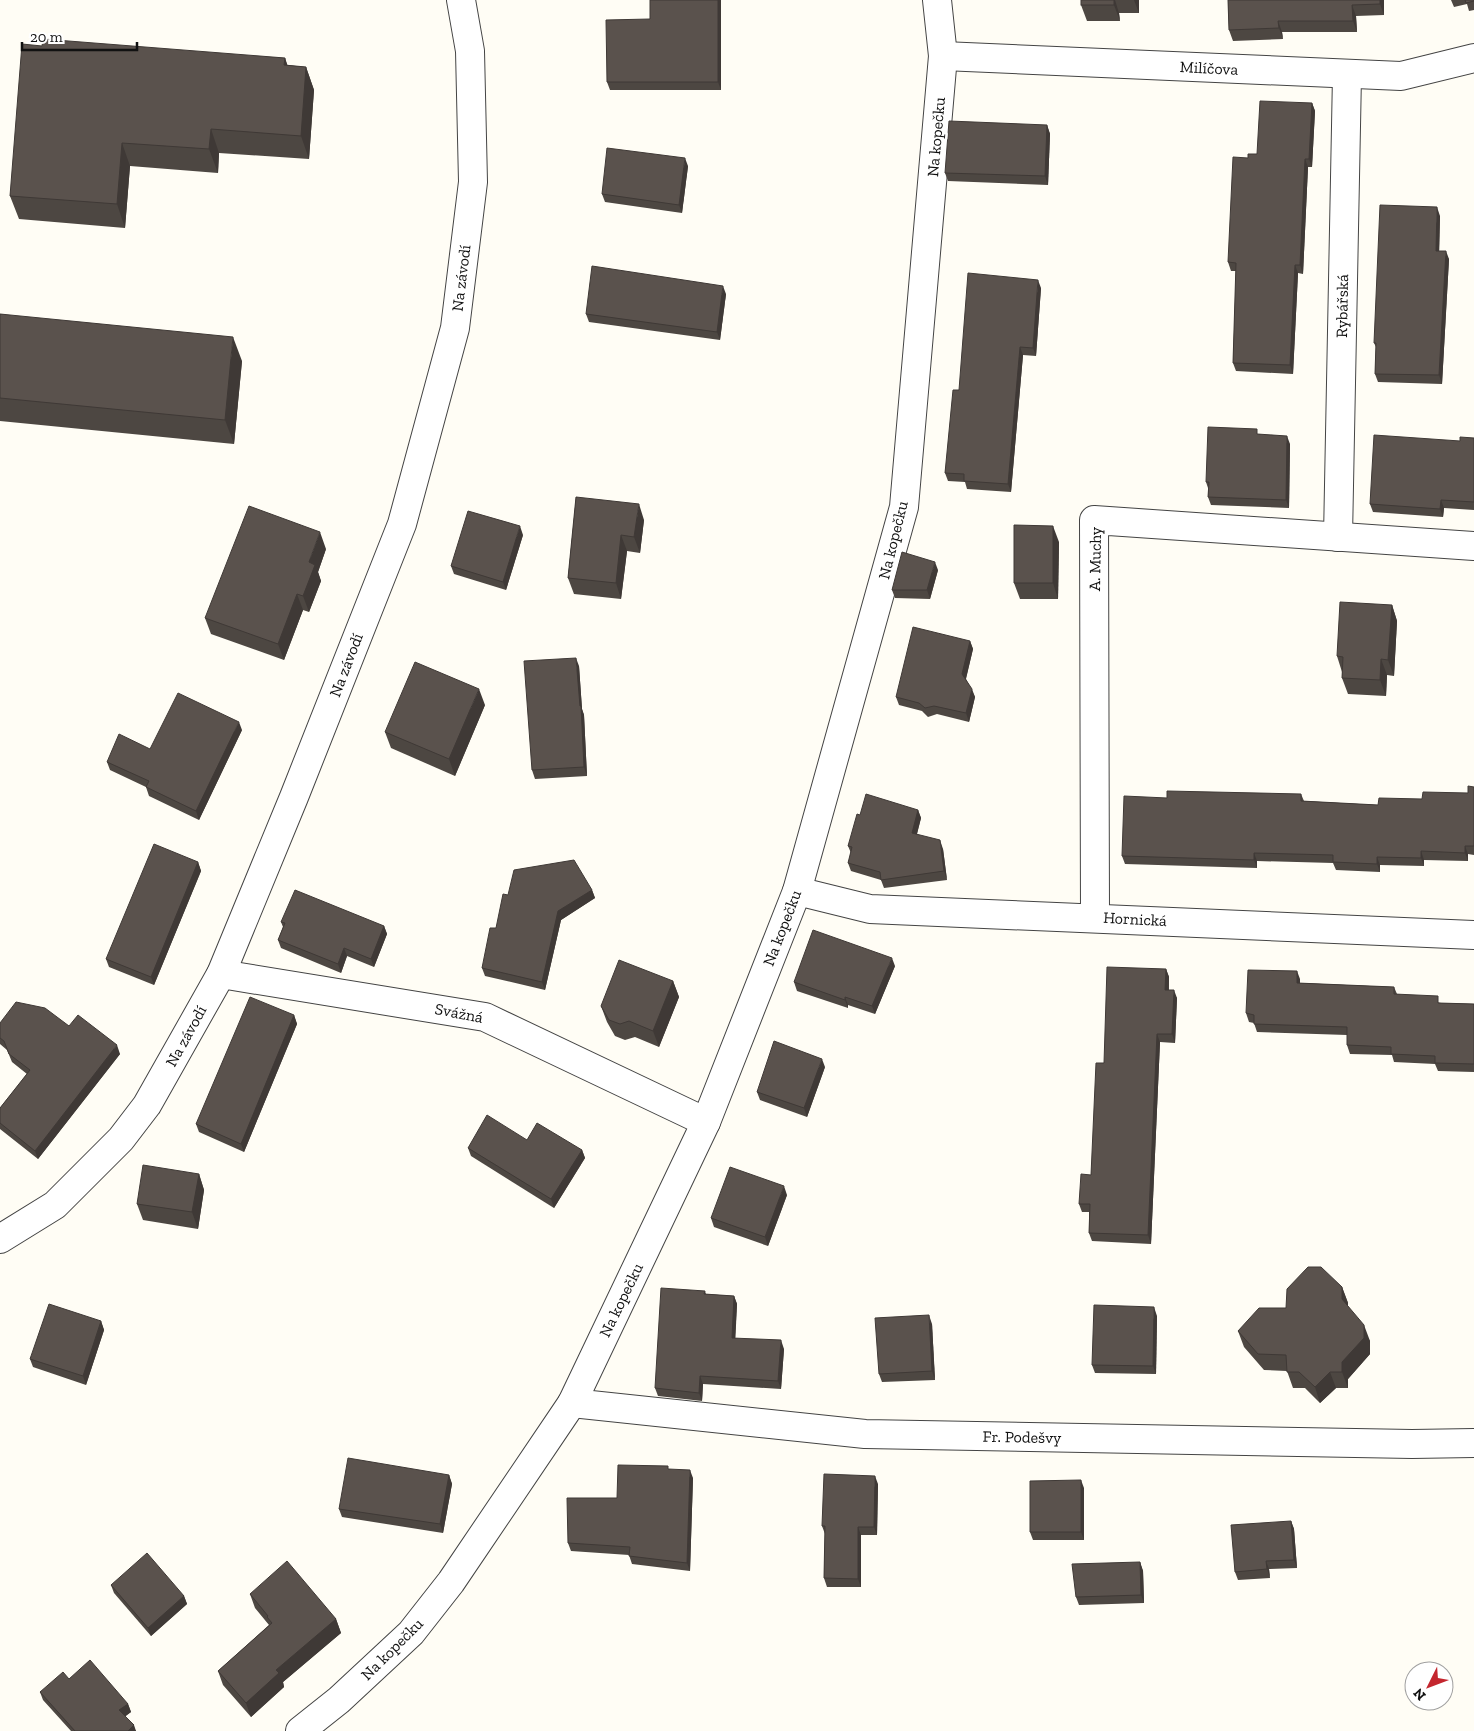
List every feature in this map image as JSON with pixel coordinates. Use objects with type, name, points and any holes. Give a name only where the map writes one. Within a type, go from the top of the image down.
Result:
[{"type":"street","name":"Na závodí","points":[[0,1238],[55,1205],[121,1139],[147,1105],[221,974],[294,797],[402,524],[455,328],[473,182],[470,51],[461,0]]},
{"type":"street","name":"Na kopečku","points":[[300,1731],[339,1700],[411,1633],[452,1582],[572,1403],[706,1122],[797,891],[904,507],[943,56],[937,0]]},
{"type":"street","name":"Milíčova","points":[[943,56],[1401,76],[1474,58]]},
{"type":"street","name":"Rybářská","points":[[1338,537],[1347,75]]},
{"type":"street","name":"A. Muchy","points":[[1095,917],[1094,520],[1474,546]]},
{"type":"street","name":"Hornická","points":[[797,891],[870,908],[1474,935]]},
{"type":"street","name":"Svážná","points":[[221,974],[485,1017],[706,1122]]},
{"type":"street","name":"Fr. Podešvy","points":[[572,1403],[865,1434],[1402,1444],[1474,1443]]},
{"type":"building","points":[[650,0],[718,0],[718,82],[607,82],[606,20],[650,19]]},
{"type":"building","points":[[1081,0],[1114,0],[1114,5],[1081,5]]},
{"type":"building","points":[[1228,0],[1380,0],[1380,4],[1352,5],[1353,21],[1278,21],[1279,28],[1229,30]]},
{"type":"building","points":[[1465,0],[1474,0],[1474,1],[1466,3]]},
{"type":"building","points":[[43,39],[285,58],[284,65],[306,67],[301,136],[211,129],[209,149],[122,143],[117,204],[10,196],[22,44],[42,46]]},
{"type":"building","points":[[1260,101],[1312,103],[1309,159],[1305,159],[1300,265],[1295,265],[1290,365],[1233,363],[1236,263],[1228,262],[1233,157],[1248,158],[1248,154],[1257,154]]},
{"type":"building","points":[[949,121],[1047,125],[1045,176],[945,173]]},
{"type":"building","points":[[607,148],[685,158],[679,205],[602,194]]},
{"type":"building","points":[[1380,205],[1437,207],[1436,251],[1446,251],[1439,375],[1375,374],[1376,343],[1374,343]]},
{"type":"building","points":[[592,266],[723,286],[717,332],[586,314]]},
{"type":"building","points":[[968,273],[1038,280],[1033,348],[1020,347],[1008,484],[964,481],[964,474],[945,473],[953,390],[959,390]]},
{"type":"building","points":[[0,314],[233,337],[225,420],[0,398]]},
{"type":"building","points":[[1208,427],[1257,429],[1257,434],[1287,436],[1286,500],[1208,497],[1209,482],[1206,482]]},
{"type":"building","points":[[1374,435],[1460,441],[1460,437],[1474,438],[1474,502],[1441,500],[1440,509],[1370,504]]},
{"type":"building","points":[[576,497],[639,504],[634,537],[621,535],[616,583],[568,578]]},
{"type":"building","points":[[249,506],[320,532],[309,562],[315,565],[303,596],[297,594],[278,644],[205,618]]},
{"type":"building","points":[[468,511],[520,526],[503,582],[451,566]]},
{"type":"building","points":[[1014,525],[1053,526],[1053,583],[1014,583]]},
{"type":"building","points":[[902,552],[935,562],[927,590],[892,590]]},
{"type":"building","points":[[1340,602],[1392,605],[1388,660],[1381,659],[1380,680],[1342,678],[1343,657],[1337,656]]},
{"type":"building","points":[[913,627],[970,641],[962,674],[972,689],[966,713],[934,706],[925,708],[919,703],[896,697]]},
{"type":"building","points":[[576,658],[584,767],[532,770],[524,661]]},
{"type":"building","points":[[415,662],[479,689],[449,759],[385,732]]},
{"type":"building","points":[[178,693],[239,722],[196,811],[146,787],[149,781],[107,762],[119,734],[150,749]]},
{"type":"building","points":[[1468,786],[1474,787],[1474,846],[1465,846],[1465,853],[1421,851],[1421,858],[1377,857],[1377,864],[1333,862],[1333,855],[1254,853],[1254,860],[1122,856],[1124,796],[1167,798],[1167,791],[1301,794],[1301,801],[1378,805],[1379,798],[1422,799],[1423,792],[1468,793]]},
{"type":"building","points":[[866,794],[918,810],[912,833],[940,840],[944,871],[881,880],[880,872],[848,863],[852,847],[848,846],[857,814],[860,815]]},
{"type":"building","points":[[154,844],[198,862],[151,977],[106,959]]},
{"type":"building","points":[[574,860],[592,890],[558,911],[542,982],[482,968],[490,928],[496,928],[503,894],[508,895],[514,870]]},
{"type":"building","points":[[295,890],[384,926],[371,959],[344,948],[338,964],[278,940],[285,923],[281,922]]},
{"type":"building","points":[[813,930],[892,958],[872,1006],[845,997],[845,1000],[794,982]]},
{"type":"building","points":[[619,960],[673,981],[653,1031],[629,1021],[620,1024],[609,1020],[601,1006]]},
{"type":"building","points":[[1107,967],[1166,969],[1165,990],[1174,990],[1172,1034],[1157,1034],[1148,1235],[1089,1233],[1090,1204],[1079,1204],[1081,1174],[1091,1175],[1096,1063],[1104,1063]]},
{"type":"building","points":[[1248,970],[1297,971],[1297,983],[1394,987],[1394,994],[1438,996],[1438,1003],[1474,1004],[1474,1064],[1435,1063],[1435,1056],[1391,1054],[1391,1047],[1347,1045],[1347,1027],[1254,1024],[1254,1015],[1246,1013]]},
{"type":"building","points":[[250,997],[294,1015],[241,1144],[196,1124]]},
{"type":"building","points":[[16,1002],[45,1008],[69,1026],[78,1015],[117,1045],[35,1151],[0,1123],[0,1108],[30,1070],[9,1054],[4,1041],[0,1038],[0,1023]]},
{"type":"building","points":[[774,1041],[822,1059],[804,1108],[757,1092]]},
{"type":"building","points":[[487,1115],[527,1140],[537,1123],[582,1150],[551,1199],[468,1148]]},
{"type":"building","points":[[143,1165],[199,1174],[192,1212],[137,1204]]},
{"type":"building","points":[[730,1167],[784,1186],[765,1237],[711,1218]]},
{"type":"building","points":[[1308,1267],[1321,1267],[1342,1287],[1342,1299],[1364,1325],[1364,1338],[1342,1362],[1342,1372],[1330,1372],[1315,1387],[1299,1372],[1287,1372],[1286,1355],[1258,1354],[1238,1331],[1259,1308],[1286,1308],[1287,1289]]},
{"type":"building","points":[[661,1288],[705,1291],[704,1294],[734,1296],[732,1338],[781,1340],[778,1381],[700,1376],[699,1393],[655,1388]]},
{"type":"building","points":[[49,1304],[101,1321],[83,1376],[30,1359]]},
{"type":"building","points":[[1094,1305],[1154,1307],[1153,1366],[1092,1365]]},
{"type":"building","points":[[929,1315],[932,1371],[879,1374],[875,1318]]},
{"type":"building","points":[[348,1458],[449,1475],[440,1524],[339,1509]]},
{"type":"building","points":[[618,1465],[668,1466],[668,1469],[690,1470],[687,1563],[629,1556],[630,1547],[568,1543],[567,1498],[617,1498]]},
{"type":"building","points":[[824,1474],[875,1476],[874,1527],[858,1527],[858,1579],[824,1578],[825,1526],[822,1526]]},
{"type":"building","points":[[1081,1480],[1081,1532],[1030,1532],[1030,1481]]},
{"type":"building","points":[[1291,1521],[1294,1560],[1266,1561],[1267,1569],[1235,1572],[1231,1525]]},
{"type":"building","points":[[147,1553],[184,1596],[148,1628],[111,1585]]},
{"type":"building","points":[[287,1561],[336,1619],[276,1670],[279,1673],[246,1703],[218,1671],[272,1623],[250,1594]]},
{"type":"building","points":[[1140,1562],[1141,1595],[1076,1597],[1072,1564]]},
{"type":"building","points":[[90,1660],[128,1704],[119,1710],[134,1725],[128,1731],[75,1731],[40,1692],[63,1672],[69,1679]]}]
